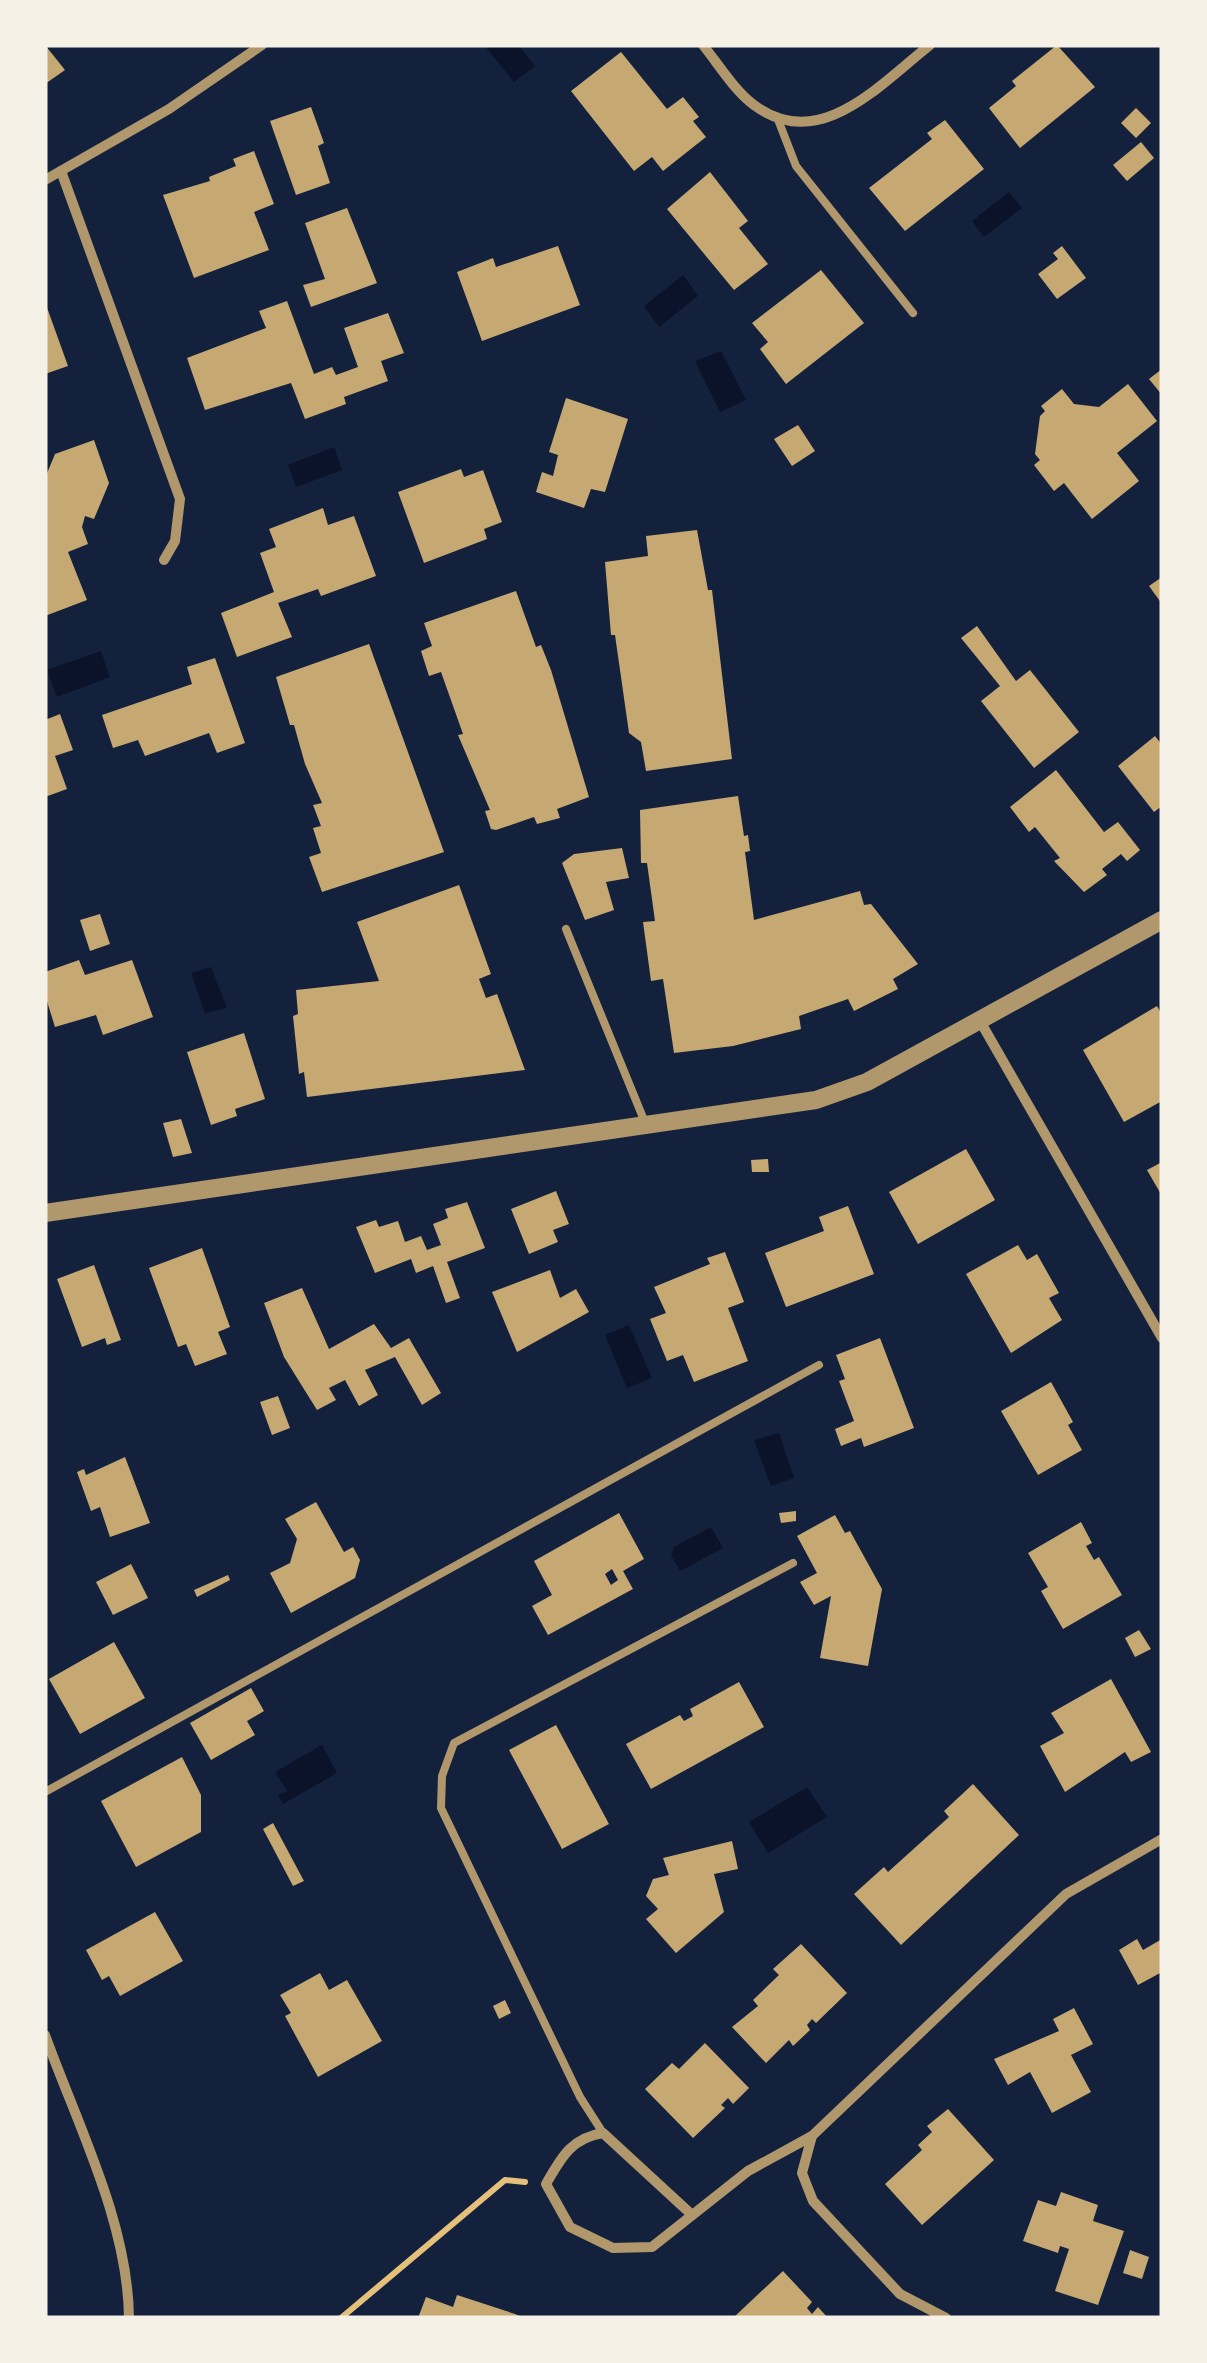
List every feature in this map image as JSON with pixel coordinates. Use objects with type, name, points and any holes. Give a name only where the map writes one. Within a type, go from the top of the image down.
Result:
[{"type":"street","points":[[45,180],[169,109],[262,45]]},
{"type":"street","points":[[703,45],[744,96],[777,117],[804,123],[835,117],[930,45]]},
{"type":"street","points":[[61,172],[180,500],[175,541],[164,560]]},
{"type":"street","points":[[45,1213],[816,1100],[867,1082],[1162,920]]},
{"type":"street","points":[[980,1020],[1162,1338]]},
{"type":"street","points":[[691,2214],[603,2133],[584,2136],[566,2151],[546,2184],[570,2227],[613,2248],[652,2248],[748,2171],[812,2136],[1066,1894],[1162,1839]]},
{"type":"street","points":[[45,2035],[114,2230],[126,2274],[129,2318]]},
{"type":"street","points":[[812,2136],[802,2173],[812,2201],[900,2294],[946,2318]]},
{"type":"lane","points":[[777,117],[796,166],[913,314]]},
{"type":"lane","points":[[566,929],[646,1125]]},
{"type":"lane","points":[[45,1792],[820,1365]]},
{"type":"lane","points":[[603,2133],[580,2097],[441,1808],[442,1776],[454,1743],[793,1563]]},
{"type":"path","points":[[341,2318],[506,2180],[546,2184]]},
{"type":"water","points":[[484,45],[518,45],[535,66],[514,82]]},
{"type":"water","points":[[1009,192],[1022,208],[984,237],[972,221]]},
{"type":"water","points":[[683,275],[698,296],[659,327],[644,306]]},
{"type":"water","points":[[721,351],[746,400],[720,412],[695,361]]},
{"type":"water","points":[[334,447],[342,470],[296,487],[288,465]]},
{"type":"water","points":[[101,651],[110,677],[57,697],[47,670]]},
{"type":"water","points":[[211,967],[227,1008],[205,1013],[191,973]]},
{"type":"water","points":[[629,1325],[652,1378],[627,1388],[605,1335]]},
{"type":"water","points":[[779,1433],[794,1478],[771,1486],[754,1440]]},
{"type":"water","points":[[711,1527],[723,1548],[680,1571],[671,1555],[674,1547]]},
{"type":"water","points":[[322,1745],[337,1773],[283,1804],[278,1795],[287,1791],[275,1772]]},
{"type":"water","points":[[807,1787],[827,1817],[768,1853],[749,1822]]},
{"type":"building","points":[[45,45],[65,70],[45,84]]},
{"type":"building","points":[[1057,45],[1095,87],[1020,148],[989,108],[1016,86],[1012,81]]},
{"type":"building","points":[[621,52],[667,109],[683,97],[699,117],[693,121],[706,137],[663,171],[652,157],[634,171],[571,91]]},
{"type":"building","points":[[311,107],[324,143],[318,146],[330,183],[296,195],[270,121]]},
{"type":"building","points":[[1136,108],[1151,123],[1136,138],[1121,123]]},
{"type":"building","points":[[945,120],[984,169],[905,231],[869,188],[932,139],[927,133]]},
{"type":"building","points":[[1141,142],[1154,158],[1127,181],[1113,165]]},
{"type":"building","points":[[254,151],[274,204],[254,212],[269,250],[194,278],[163,195],[210,181],[209,177],[236,166],[233,159]]},
{"type":"building","points":[[710,172],[748,221],[739,228],[768,264],[734,290],[667,209]]},
{"type":"building","points":[[347,208],[377,283],[311,307],[303,285],[325,279],[305,223]]},
{"type":"building","points":[[558,246],[580,305],[482,341],[457,272],[493,258],[496,267]]},
{"type":"building","points":[[1062,246],[1086,278],[1057,299],[1038,274],[1058,259],[1053,253]]},
{"type":"building","points":[[821,270],[864,323],[786,384],[760,349],[768,342],[752,323]]},
{"type":"building","points":[[287,301],[314,374],[332,367],[336,375],[358,367],[344,328],[388,313],[404,353],[381,361],[388,381],[344,397],[346,404],[305,419],[291,383],[205,410],[187,358],[266,328],[259,311]]},
{"type":"building","points":[[45,302],[68,366],[45,374]]},
{"type":"building","points":[[1162,369],[1162,395],[1149,379]]},
{"type":"building","points":[[1128,384],[1157,421],[1117,453],[1139,481],[1092,519],[1064,483],[1054,491],[1034,465],[1040,460],[1035,454],[1040,416],[1045,411],[1041,406],[1062,389],[1074,404],[1099,407]]},
{"type":"building","points":[[566,398],[628,419],[605,492],[591,489],[584,508],[536,492],[542,472],[553,476],[558,455],[549,452]]},
{"type":"building","points":[[798,425],[815,451],[792,466],[774,439]]},
{"type":"building","points":[[94,440],[109,483],[94,519],[85,516],[82,527],[88,544],[68,552],[87,600],[45,616],[45,478],[55,454]]},
{"type":"building","points":[[461,469],[464,477],[483,470],[502,522],[484,529],[487,539],[424,563],[398,492]]},
{"type":"building","points":[[323,508],[328,525],[354,516],[376,576],[321,596],[318,589],[278,603],[292,637],[237,657],[221,613],[274,592],[260,553],[276,547],[269,529]]},
{"type":"building","points":[[697,530],[708,590],[712,590],[732,759],[646,771],[641,742],[629,733],[615,635],[611,635],[605,562],[648,556],[646,536]]},
{"type":"building","points":[[1162,577],[1162,604],[1149,586]]},
{"type":"building","points":[[516,591],[536,647],[541,645],[551,670],[589,797],[557,809],[560,818],[537,824],[534,817],[496,830],[491,829],[485,811],[490,810],[458,735],[463,734],[441,672],[429,676],[421,651],[432,646],[424,623]]},
{"type":"building","points":[[977,626],[1016,681],[1030,670],[1079,732],[1034,768],[981,701],[1000,686],[961,638]]},
{"type":"building","points":[[369,644],[444,852],[322,892],[309,857],[321,853],[313,828],[321,826],[313,805],[322,803],[294,725],[290,725],[276,677]]},
{"type":"building","points":[[215,658],[245,743],[217,753],[209,733],[145,756],[138,740],[113,748],[102,715],[192,684],[187,667]]},
{"type":"building","points":[[60,714],[73,750],[55,756],[67,789],[45,797],[45,720]]},
{"type":"building","points":[[1155,736],[1162,745],[1162,806],[1154,812],[1118,766]]},
{"type":"building","points":[[1056,770],[1104,832],[1118,822],[1140,850],[1127,861],[1121,854],[1102,869],[1107,875],[1084,892],[1054,861],[1060,858],[1035,827],[1029,832],[1010,807]]},
{"type":"building","points":[[738,796],[744,836],[748,835],[750,851],[745,852],[754,920],[860,891],[864,905],[871,904],[918,964],[893,979],[898,989],[854,1011],[848,999],[799,1016],[801,1029],[733,1046],[674,1053],[663,979],[651,981],[643,922],[655,921],[647,863],[641,863],[640,810]]},
{"type":"building","points":[[622,848],[629,878],[606,882],[614,910],[585,920],[562,863],[574,854]]},
{"type":"building","points":[[459,885],[491,974],[479,979],[486,998],[497,994],[525,1070],[307,1097],[304,1072],[299,1074],[293,1016],[298,1014],[296,990],[379,981],[357,922]]},
{"type":"building","points":[[100,914],[110,944],[90,951],[80,920]]},
{"type":"building","points":[[79,960],[85,975],[132,960],[153,1017],[103,1035],[96,1015],[55,1027],[45,995],[45,972]]},
{"type":"building","points":[[1157,1006],[1162,1015],[1162,1101],[1124,1122],[1083,1050]]},
{"type":"building","points":[[244,1033],[265,1099],[235,1109],[237,1116],[211,1125],[187,1052]]},
{"type":"building","points":[[181,1119],[192,1153],[173,1157],[163,1123]]},
{"type":"building","points":[[966,1149],[995,1200],[918,1244],[889,1192]]},
{"type":"building","points":[[768,1159],[769,1172],[752,1172],[751,1160]]},
{"type":"building","points":[[1162,1162],[1162,1196],[1147,1170]]},
{"type":"building","points":[[556,1191],[569,1224],[553,1230],[558,1242],[529,1254],[511,1209]]},
{"type":"building","points":[[467,1202],[485,1248],[447,1262],[460,1298],[446,1303],[433,1266],[416,1273],[411,1259],[375,1273],[356,1227],[376,1220],[379,1227],[398,1221],[405,1242],[421,1236],[427,1250],[441,1245],[433,1224],[448,1218],[445,1209]]},
{"type":"building","points":[[848,1206],[874,1274],[786,1307],[765,1253],[824,1231],[819,1217]]},
{"type":"building","points":[[1018,1245],[1027,1260],[1037,1254],[1059,1293],[1049,1298],[1062,1320],[1011,1353],[966,1274]]},
{"type":"building","points":[[202,1248],[230,1327],[218,1332],[227,1354],[195,1366],[186,1344],[178,1347],[149,1268]]},
{"type":"building","points":[[725,1252],[744,1302],[728,1308],[748,1361],[694,1382],[683,1355],[667,1361],[650,1319],[666,1313],[654,1287],[710,1264],[707,1258]]},
{"type":"building","points":[[94,1265],[121,1340],[107,1345],[105,1338],[82,1347],[57,1279]]},
{"type":"building","points":[[550,1270],[560,1298],[576,1289],[589,1312],[517,1352],[492,1292]]},
{"type":"building","points":[[302,1288],[329,1349],[374,1324],[391,1348],[409,1338],[441,1393],[422,1405],[395,1357],[365,1370],[378,1395],[359,1406],[345,1380],[329,1388],[336,1400],[317,1410],[284,1357],[264,1303]]},
{"type":"building","points":[[880,1338],[914,1428],[864,1447],[861,1438],[841,1446],[835,1429],[854,1421],[839,1381],[845,1379],[836,1355]]},
{"type":"building","points":[[1051,1382],[1073,1422],[1068,1425],[1082,1450],[1038,1475],[1001,1411]]},
{"type":"building","points":[[278,1396],[290,1428],[272,1435],[260,1402]]},
{"type":"building","points":[[125,1457],[150,1523],[110,1537],[100,1507],[91,1511],[77,1472],[84,1469],[86,1475]]},
{"type":"building","points":[[316,1502],[344,1552],[353,1547],[360,1560],[355,1578],[291,1613],[270,1573],[290,1563],[297,1539],[285,1519]]},
{"type":"building","points":[[796,1511],[796,1521],[781,1523],[779,1513]]},
{"type":"building","points":[[619,1513],[644,1559],[623,1571],[633,1589],[548,1635],[532,1606],[552,1595],[534,1561]],"holes":[[[612,1569],[618,1580],[611,1585],[605,1574]]]},
{"type":"building","points":[[835,1515],[845,1533],[850,1531],[882,1589],[868,1666],[820,1658],[831,1596],[814,1605],[800,1582],[817,1573],[797,1536]]},
{"type":"building","points":[[1081,1522],[1092,1543],[1086,1546],[1094,1560],[1099,1557],[1122,1595],[1063,1629],[1041,1591],[1048,1587],[1028,1553]]},
{"type":"building","points":[[131,1564],[148,1598],[113,1615],[96,1582]]},
{"type":"building","points":[[228,1575],[230,1580],[197,1597],[194,1590]]},
{"type":"building","points":[[1139,1630],[1151,1649],[1135,1657],[1125,1638]]},
{"type":"building","points":[[114,1642],[145,1698],[80,1734],[49,1679]]},
{"type":"building","points":[[1111,1679],[1151,1752],[1131,1762],[1125,1752],[1065,1792],[1040,1746],[1064,1733],[1051,1713]]},
{"type":"building","points":[[739,1682],[764,1727],[651,1789],[626,1744],[680,1715],[684,1721],[693,1716],[690,1709]]},
{"type":"building","points":[[251,1688],[264,1711],[247,1721],[255,1735],[211,1760],[190,1723]]},
{"type":"building","points":[[556,1725],[609,1824],[562,1849],[509,1750]]},
{"type":"building","points":[[182,1757],[201,1795],[201,1832],[136,1867],[101,1801]]},
{"type":"building","points":[[973,1784],[1019,1835],[901,1945],[854,1894],[884,1867],[888,1872],[949,1817],[944,1811]]},
{"type":"building","points":[[273,1823],[304,1881],[293,1886],[263,1829]]},
{"type":"building","points":[[732,1841],[738,1869],[714,1874],[724,1912],[676,1953],[646,1919],[658,1909],[646,1896],[653,1879],[669,1875],[663,1858]]},
{"type":"building","points":[[155,1912],[183,1961],[120,1996],[109,1976],[102,1980],[86,1950]]},
{"type":"building","points":[[1137,1939],[1143,1950],[1162,1939],[1162,1972],[1138,1985],[1119,1950]]},
{"type":"building","points":[[801,1944],[847,1993],[816,2023],[812,2019],[807,2025],[810,2030],[793,2046],[789,2040],[766,2063],[732,2027],[758,2006],[753,2000],[779,1975],[773,1969]]},
{"type":"building","points":[[320,1973],[329,1990],[347,1980],[382,2041],[318,2077],[285,2016],[291,2013],[280,1995]]},
{"type":"building","points":[[505,2000],[511,2013],[499,2019],[493,2006]]},
{"type":"building","points":[[1074,2008],[1093,2044],[1071,2055],[1091,2092],[1052,2113],[1030,2072],[1008,2085],[994,2059],[1059,2031],[1053,2019]]},
{"type":"building","points":[[705,2043],[749,2088],[733,2104],[728,2098],[721,2105],[725,2108],[693,2138],[645,2089],[672,2063],[679,2069]]},
{"type":"building","points":[[948,2109],[994,2160],[922,2225],[885,2184],[922,2150],[918,2145],[932,2132],[927,2126]]},
{"type":"building","points":[[1061,2192],[1098,2205],[1093,2221],[1124,2231],[1098,2305],[1055,2291],[1069,2249],[1060,2246],[1058,2253],[1023,2241],[1038,2200],[1056,2206]]},
{"type":"building","points":[[1130,2250],[1149,2257],[1142,2279],[1123,2273]]},
{"type":"building","points":[[783,2271],[812,2302],[807,2308],[812,2314],[818,2307],[828,2318],[733,2318]]},
{"type":"building","points":[[457,2295],[525,2318],[418,2318],[426,2297],[453,2307]]}]
